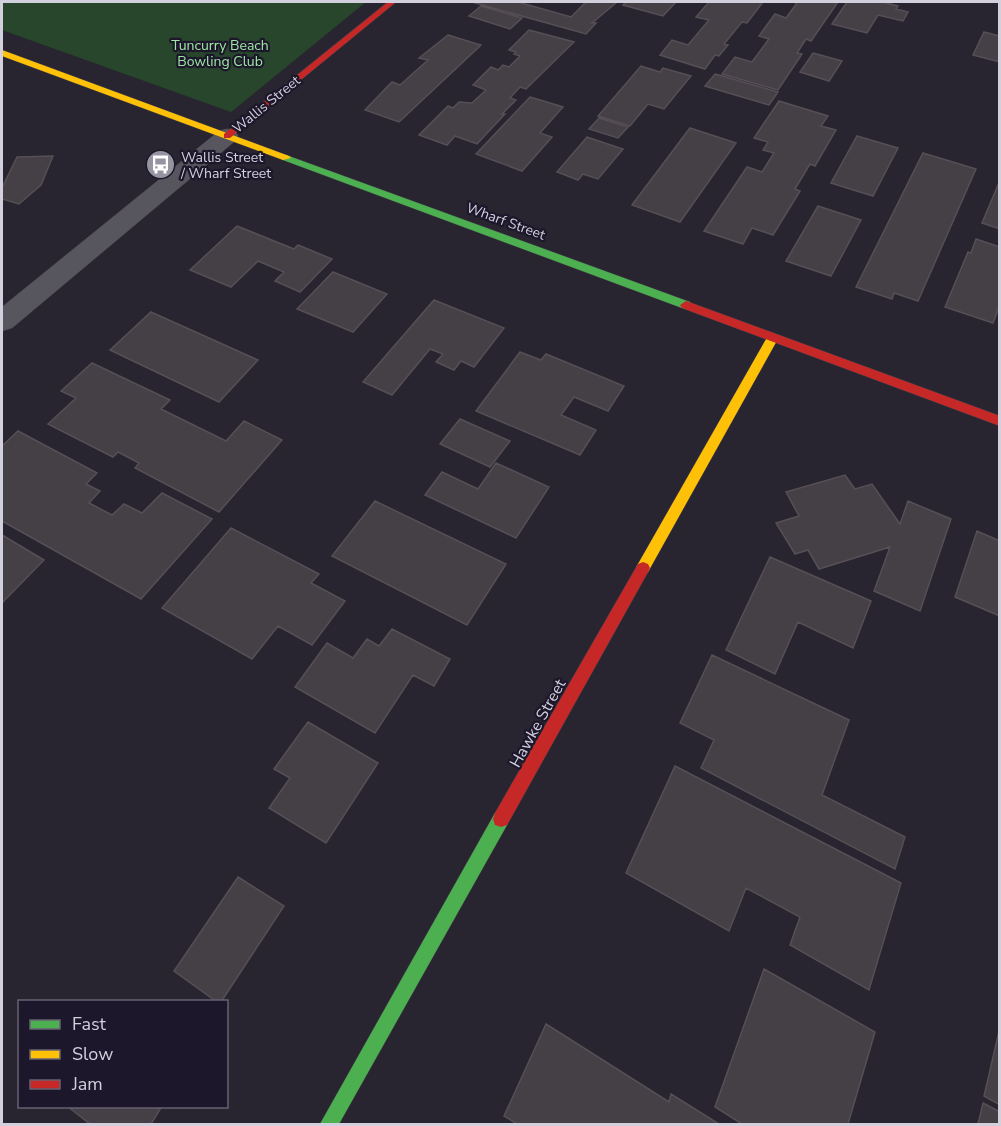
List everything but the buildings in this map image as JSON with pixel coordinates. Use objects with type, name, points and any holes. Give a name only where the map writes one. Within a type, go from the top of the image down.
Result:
[{"type":"street","name":"Wallis Street","points":[[2,321],[392,2]]},
{"type":"street","name":"Wharf Street","points":[[2,53],[999,421]]},
{"type":"street","name":"Hawke Street","points":[[329,1125],[773,337]]},
{"type":"green space","name":"Tuncurry Beach Bowling Club","points":[[2,2],[366,2],[231,112],[2,30]]},
{"type":"traffic: fast","points":[[286,158],[686,305]]},
{"type":"traffic: fast","points":[[329,1124],[501,819]]},
{"type":"traffic: slow","points":[[2,53],[286,158]]},
{"type":"traffic: slow","points":[[643,568],[773,337]]},
{"type":"traffic: jam","points":[[227,136],[392,2]]},
{"type":"traffic: jam","points":[[686,305],[1000,421]]},
{"type":"traffic: jam","points":[[501,819],[643,568]]},
{"type":"place","name":"Wallis Street / Wharf Street","points":[[160,165]]}]
